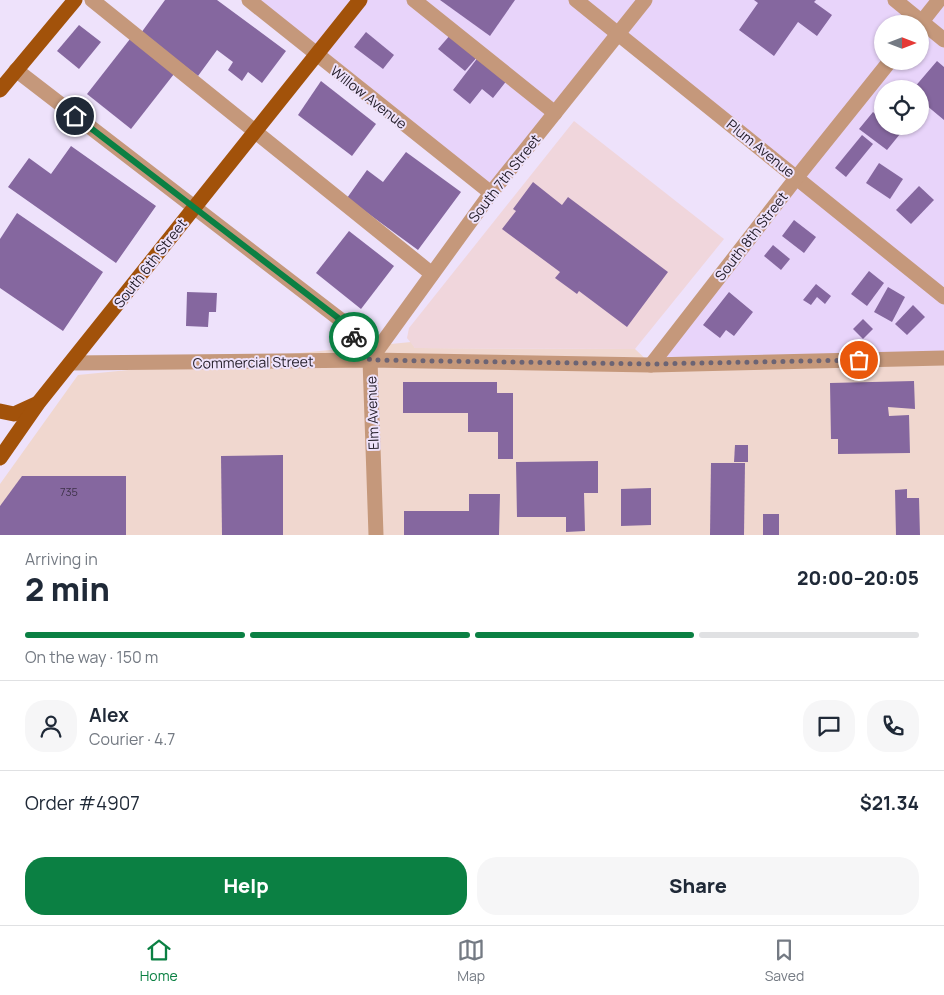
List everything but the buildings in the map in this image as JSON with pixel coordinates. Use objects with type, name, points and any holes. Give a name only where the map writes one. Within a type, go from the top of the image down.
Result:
[{"type":"main road","points":[[0,90],[75,0]]},
{"type":"main road","name":"South 6th Street","points":[[0,458],[39,402],[360,0]]},
{"type":"main road","points":[[0,411],[14,414],[39,402]]},
{"type":"street","points":[[92,0],[432,274]]},
{"type":"street","name":"Willow Avenue","points":[[249,0],[491,193]]},
{"type":"street","points":[[414,0],[555,113]]},
{"type":"street","name":"Plum Avenue","points":[[576,0],[944,297]]},
{"type":"street","name":"South 7th Street","points":[[370,360],[491,193],[645,0]]},
{"type":"street","points":[[895,0],[912,15]]},
{"type":"street","points":[[927,15],[939,0]]},
{"type":"street","points":[[929,29],[944,40]]},
{"type":"street","name":"Elm Avenue","points":[[16,70],[346,324],[370,360],[376,535]]},
{"type":"street","name":"South 8th Street","points":[[651,364],[883,70]]},
{"type":"street","name":"Commercial Street","points":[[71,363],[370,360],[651,364],[941,354]]},
{"type":"shaded area","points":[[251,0],[944,0],[944,358],[651,365],[797,177],[618,34],[491,193]]},
{"type":"shaded area","points":[[574,121],[724,239],[635,349],[415,348],[407,338],[409,328]]},
{"type":"shaded area","points":[[411,342],[415,348],[635,349],[652,365],[944,361],[944,535],[0,535],[0,484],[78,375]]},
{"type":"way so far","points":[[354,337],[370,360],[651,364],[859,360]]},
{"type":"route","points":[[75,116],[346,324],[354,337]]}]
